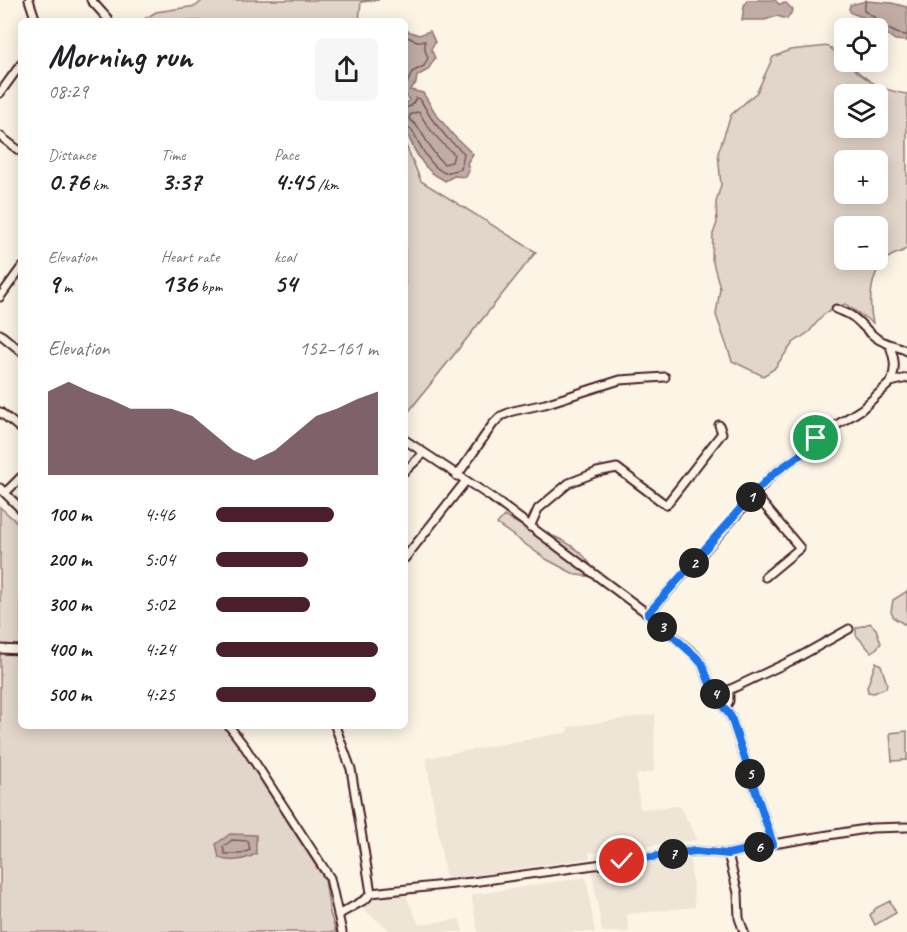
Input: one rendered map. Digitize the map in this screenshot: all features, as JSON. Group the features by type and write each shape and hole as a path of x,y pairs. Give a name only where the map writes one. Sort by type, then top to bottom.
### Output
{"street":[{"path":"29,0 35,18"},
{"path":"91,0 107,18"},
{"path":"0,93 18,68"},
{"path":"0,136 18,150"},
{"path":"0,297 18,272"},
{"path":"836,309 850,314 874,336 890,346 898,346 907,351"},
{"path":"0,334 18,349"},
{"path":"648,614 773,474 800,455 816,438 862,409 891,382 895,370 895,359 890,346"},
{"path":"457,476 501,416 620,380 665,377"},
{"path":"891,382 907,378"},
{"path":"0,412 18,427"},
{"path":"530,527 538,509 569,483 597,472 617,468 666,505 722,433 718,424"},
{"path":"408,442 491,497 648,614 695,656 702,664 714,694 725,708 737,734 773,844"},
{"path":"408,468 423,454"},
{"path":"18,479 3,491 18,506"},
{"path":"408,554 465,482"},
{"path":"754,493 800,548 765,577"},
{"path":"714,694 729,690 797,658 849,629"},
{"path":"0,649 18,650"},
{"path":"725,708 729,700 729,690"},
{"path":"231,729 330,878 342,932"},
{"path":"336,729 351,769 371,893"},
{"path":"338,915 371,893 472,882 696,851 728,854 773,844 872,828 907,827"},
{"path":"728,854 738,893 739,918 744,932"}],"shaded area":[{"path":"203,0 379,0 361,2 359,18 146,18 156,12 196,6"},
{"path":"828,46 834,51 834,72 858,72 876,84 834,84 834,138 888,138 888,89 907,94 907,247 888,258 888,216 834,216 834,270 878,270 871,296 873,323 845,304 824,314 809,332 793,343 774,369 763,376 732,361 716,315 720,288 712,259 713,234 717,223 716,202 721,185 718,153 731,115 757,92 773,57 790,50"},
{"path":"408,150 421,181 536,252 408,412"},
{"path":"0,507 18,523 18,729 228,729 325,880 330,913 336,932 0,932"},
{"path":"504,516 570,545 589,562 595,577 576,575 546,559 497,524"},
{"path":"907,591 907,622 904,624 894,618 891,612 893,600"},
{"path":"870,623 876,629 881,643 871,652 856,635 856,628"},
{"path":"876,662 881,665 887,684 886,688 874,693 868,692 867,687"},
{"path":"655,714 654,771 636,775 640,809 680,806 698,840 589,853 590,858 446,880 426,758 568,732 568,727"},
{"path":"907,731 907,760 892,761 890,733"},
{"path":"690,859 695,907 627,914 629,932 602,932 592,872"},
{"path":"586,877 595,932 478,932 471,895"},
{"path":"383,895 406,896 419,925 460,919 463,932 392,932 363,909 372,900"},
{"path":"890,901 896,913 875,925 870,915 876,908"}],"water":[{"path":"747,0 775,0 779,4 786,3 793,10 787,19 777,16 765,20 742,20"},
{"path":"866,1 907,7 907,41 895,40 888,35 888,18 865,18 851,13 850,5"},
{"path":"408,31 419,35 430,31 435,42 431,49 435,58 428,70 417,76 416,83 410,90 423,93 453,135 473,154 467,163 469,171 466,177 454,176 445,181 426,167 408,135"},
{"path":"230,834 256,835 256,854 238,860 219,858 216,844"}],"route":[{"path":"622,861 696,851 728,854 773,844 731,717 714,694 702,664 679,640 648,614 754,493 773,474 800,455 816,438"}]}
